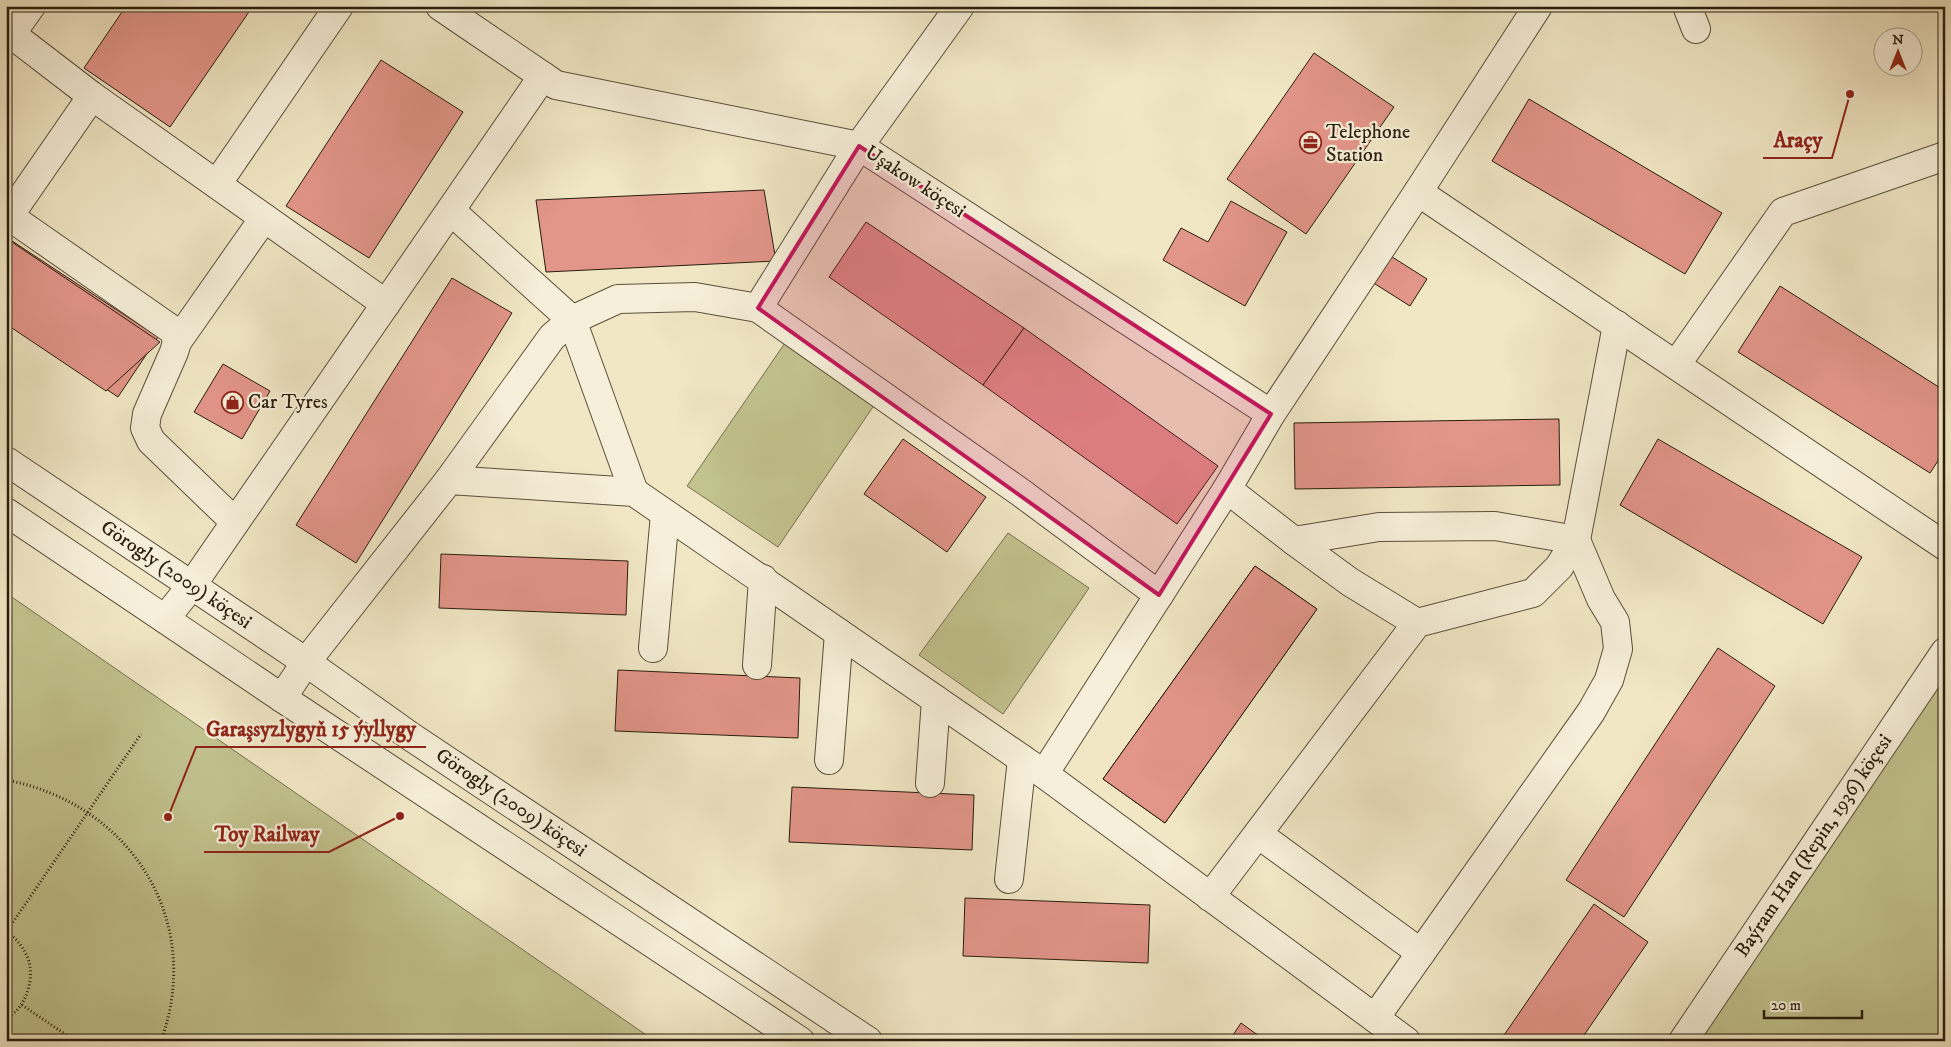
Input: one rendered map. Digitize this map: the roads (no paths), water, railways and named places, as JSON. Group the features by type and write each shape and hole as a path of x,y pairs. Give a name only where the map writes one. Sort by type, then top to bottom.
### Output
{"street":[{"path":"31,6 9,32 92,96 386,304"},
{"path":"217,184 340,6"},
{"name":"Uşakow köçesi","path":"440,6 556,85 859,146 1271,414"},
{"path":"758,308 859,146 960,6"},
{"path":"1009,879 1033,766 1159,595 1228,489 1271,414 1538,6"},
{"path":"165,619 192,585 543,76"},
{"path":"92,96 8,215 174,331 177,342"},
{"path":"1676,365 1783,212 1945,156"},
{"path":"1418,192 1945,546"},
{"path":"451,210 572,320 634,492"},
{"path":"235,522 151,441 145,428 147,414 177,342 264,218"},
{"path":"282,698 306,662 448,480 552,337 572,320 618,299 696,297 758,308 1020,492 1159,595"},
{"path":"1210,897 1417,623 1533,593 1559,567 1576,540 1617,325"},
{"name":"Görogly (2009) köçesi","path":"6,461 306,662 410,736 868,1041"},
{"path":"448,480 634,492 1033,766 1406,1041"},
{"path":"1228,489 1350,582 1417,623"},
{"name":"Görogly (2009) köçesi","path":"6,512 282,698 800,1041"},
{"path":"653,648 666,514"},
{"path":"1294,541 1379,527 1494,526 1576,540"},
{"path":"1375,1018 1591,712 1610,680 1618,650 1615,622 1601,599 1576,540"},
{"path":"757,665 763,579"},
{"path":"829,760 839,633"},
{"name":"Baýram Han (Repin, 1936) köçesi","path":"1683,1041 1945,652"},
{"path":"930,783 936,700"},
{"path":"1258,834 1421,953"}],"place":[{"name":"Araçy","path":"1850,94"},
{"name":"Telephone Station","path":"1310,143"},
{"name":"Car Tyres","path":"232,402"},
{"name":"Toy Railway","path":"400,816"},
{"name":"Garaşsyzlygyň 15 ýyllygy","path":"168,817"}]}
